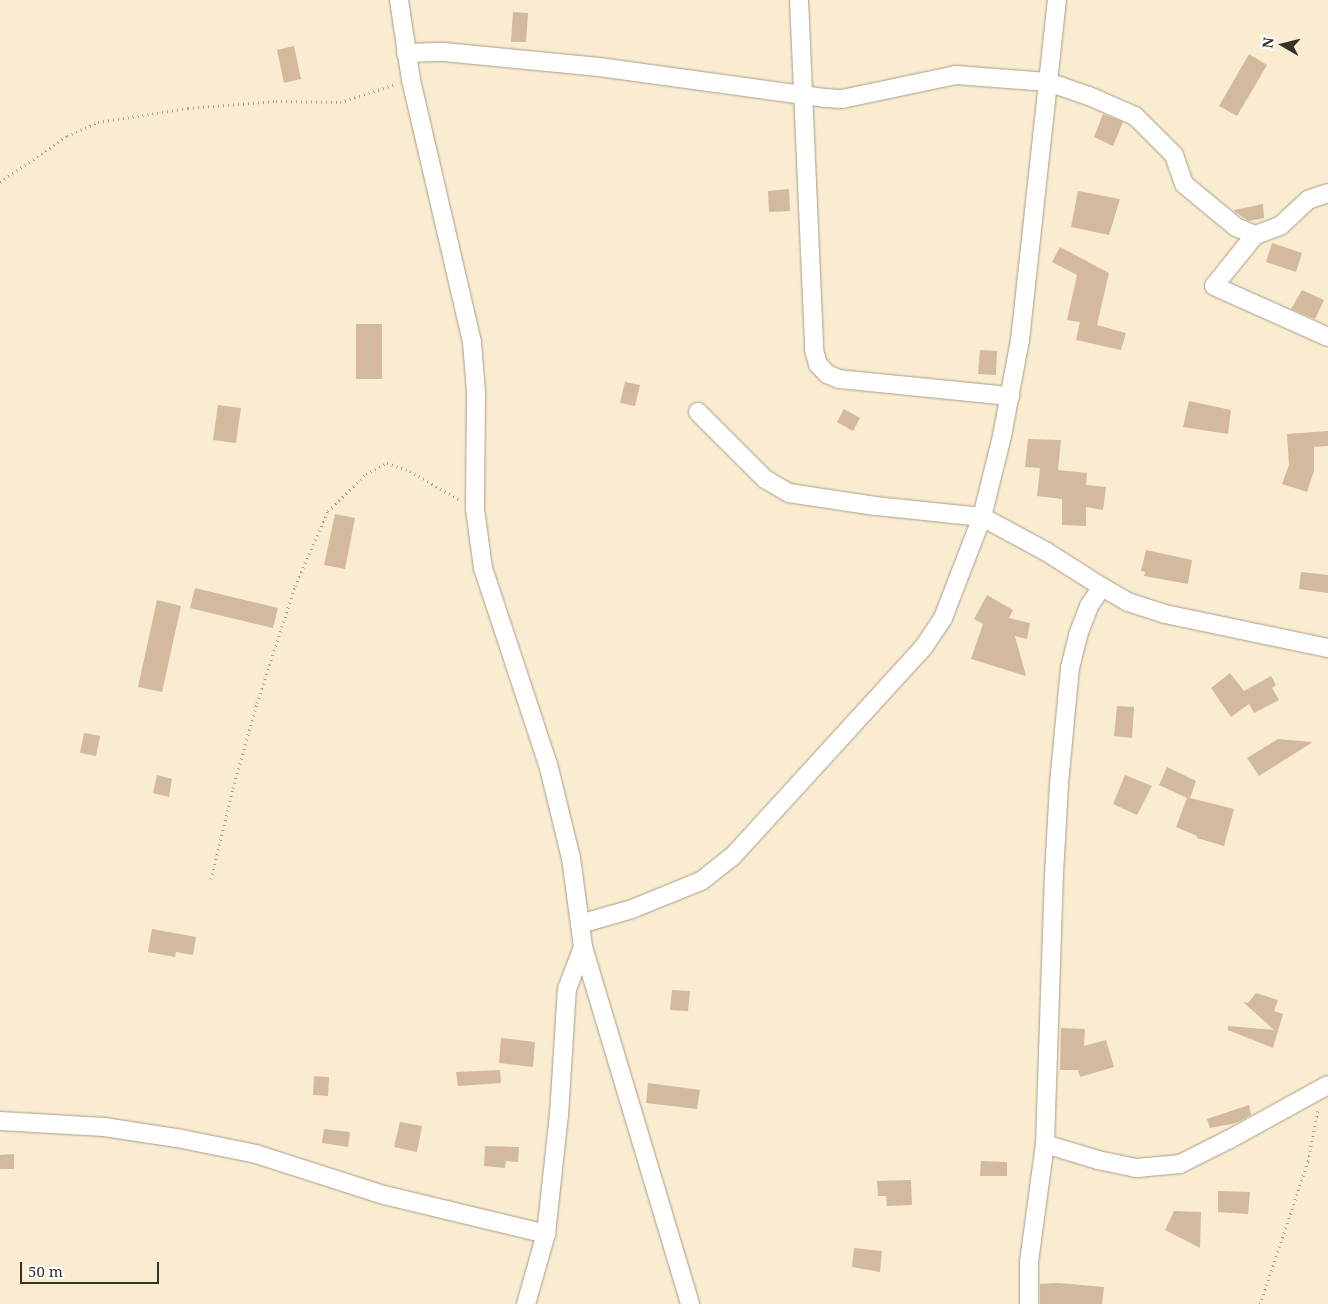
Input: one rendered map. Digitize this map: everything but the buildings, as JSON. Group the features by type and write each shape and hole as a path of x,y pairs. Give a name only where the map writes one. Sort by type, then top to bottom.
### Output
{"street":[{"path":"399,0 411,80 472,342 476,393 475,509 482,568 548,764 571,858 584,947 690,1304"},
{"path":"799,0 814,350 818,364 827,374 839,379 1010,396"},
{"path":"580,924 632,909 701,881 732,857 923,648 943,618 982,517 1010,396 1020,340 1057,0"},
{"path":"406,53 444,52 599,67 842,98 956,75 1048,82 1135,116 1174,155 1184,184 1236,227 1255,236"},
{"path":"1328,193 1308,200 1280,226 1255,236 1214,286 1328,337"},
{"path":"698,412 765,479 789,493 846,502 982,517 1128,602 1164,614 1328,648"},
{"path":"1029,1304 1030,1262 1045,1144 1054,874 1059,784 1069,678 1078,635 1089,606 1102,587"},
{"path":"526,1304 546,1234 559,1115 567,988 584,947"},
{"path":"1045,1144 1098,1160 1137,1168 1180,1164 1325,1088"},
{"path":"0,1120 104,1127 177,1138 256,1154 384,1196 546,1234"}],"path":[{"path":"0,182 67,136 98,122 137,114 198,107 276,101 340,102 411,80"},
{"path":"211,879 257,702 295,586 328,511 366,474 387,463 410,471 475,509"},
{"path":"1260,1304 1308,1161 1325,1088"}]}
